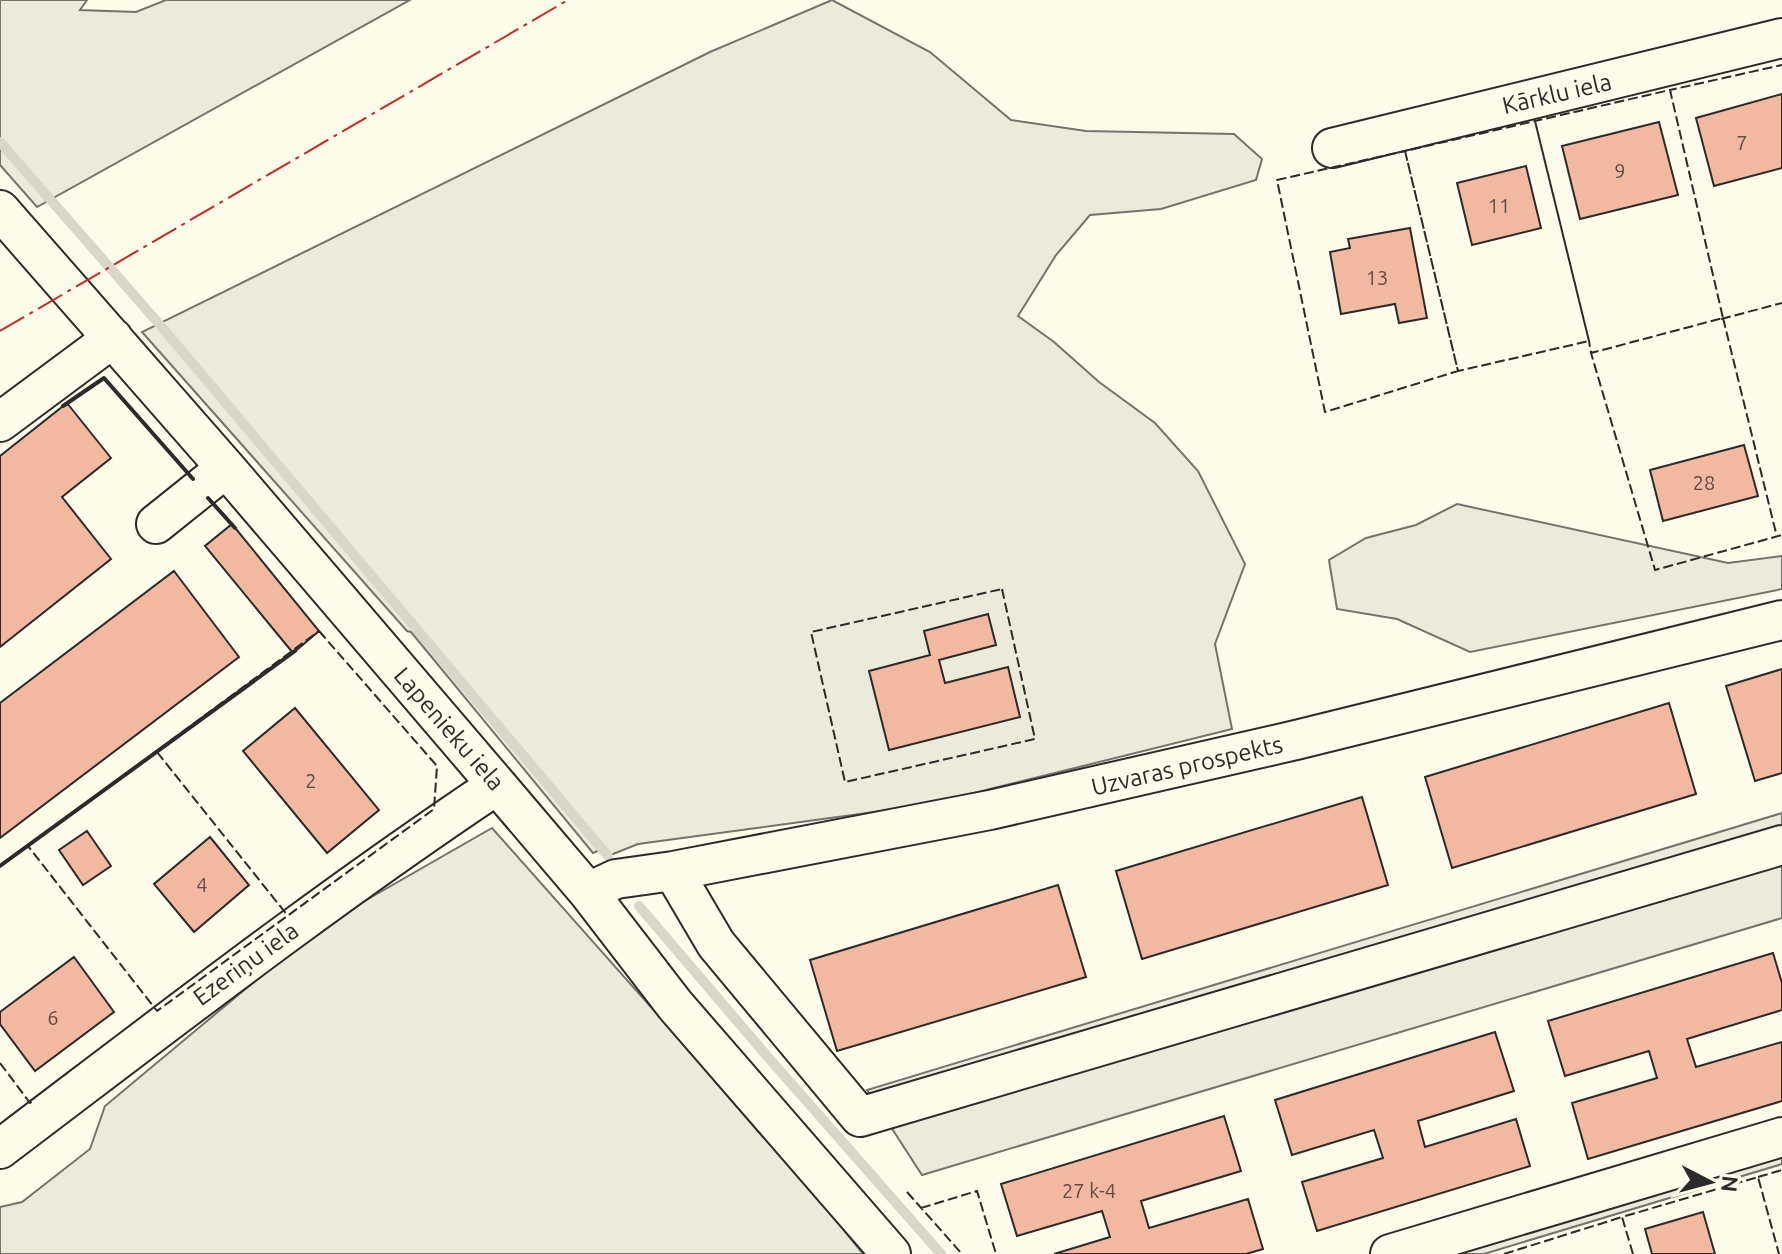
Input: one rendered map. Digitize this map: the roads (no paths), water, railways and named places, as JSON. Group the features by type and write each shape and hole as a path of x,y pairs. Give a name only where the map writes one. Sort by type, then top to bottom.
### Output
{"street":[{"name":"Kārklu iela","path":"1332,148 1782,38"},
{"name":"Lapenieku iela","path":"0,210 497,785 588,892 675,1005 891,1254"},
{"path":"0,422 113,338"},
{"path":"156,524 226,468"},
{"name":"Uzvaras prospekts","path":"588,892 616,879 673,871 1021,803 1326,733 1782,620"},
{"name":"Ezeriņu iela","path":"0,1149 246,963 497,785"},
{"path":"673,871 716,944 860,1117 1782,845"},
{"path":"1390,1254 1782,1137"}],"waterway":[{"path":"0,142 160,325 608,856"},
{"path":"639,906 941,1254"}]}
